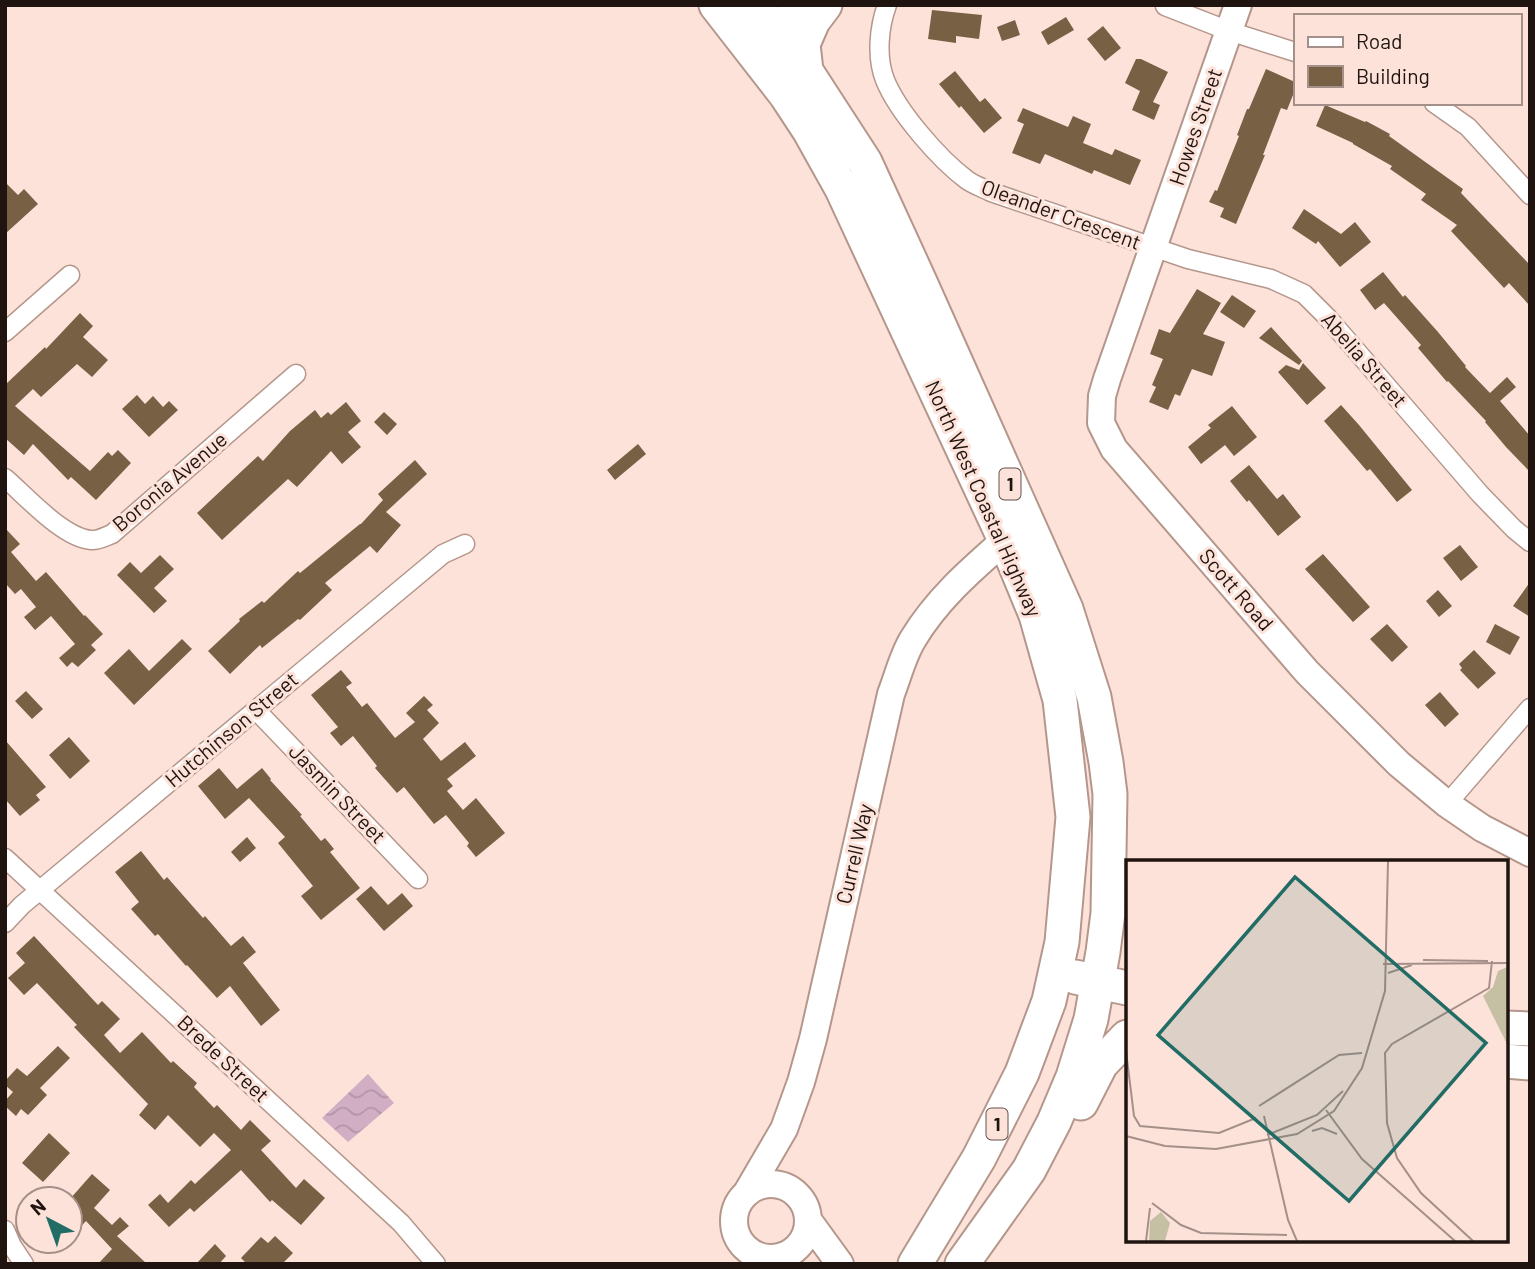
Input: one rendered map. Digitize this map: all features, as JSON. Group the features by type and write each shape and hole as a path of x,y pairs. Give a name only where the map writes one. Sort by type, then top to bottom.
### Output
{"highway":[{"path":"806,71 803,44 813,21 825,5"},
{"name":"North West Coastal Highway","path":"746,19 806,71 865,162 1066,609 1094,697 1106,762 1110,794 1108,913 1114,970 1091,1018 1073,1077 1054,1122 1029,1170 962,1264"},
{"name":"North West Coastal Highway","path":"746,19 786,95 842,189 1005,540 1036,615 1060,700 1073,817 1059,958 1049,1001 1022,1073 979,1158 915,1264"},
{"path":"1110,794 1123,816 1130,860"},
{"path":"1059,958 1114,970"},
{"path":"1507,1028 1530,1029"},
{"path":"1029,1170 1068,1128 1101,1064 1126,1038"},
{"path":"1507,1061 1530,1063"}],"street":[{"path":"746,19 801,5"},
{"name":"Oleander Crescent","path":"887,5 882,19 880,50 884,78 898,106 946,164 969,182 991,192 1153,248"},
{"name":"Howes Street","path":"1153,248 1238,5"},
{"path":"1165,6 1229,31 1294,52"},
{"path":"1437,105 1468,127 1530,195"},
{"name":"Abelia Street","path":"1153,248 1271,279 1304,295 1328,317 1480,494 1514,530 1530,542"},
{"name":"Scott Road","path":"1153,248 1102,396 1101,423 1114,449 1307,672 1399,764 1447,804 1482,828 1530,853"},
{"path":"5,332 71,275"},
{"name":"Boronia Avenue","path":"5,478 56,524 73,536 93,541 112,534 296,374"},
{"name":"Currell Way","path":"746,1194 784,1129 801,1082 891,694 911,641 935,607 1005,540"},
{"name":"Hutchinson Street","path":"5,923 22,905 443,554 465,544"},
{"path":"1447,804 1530,708"},
{"name":"Jasmin Street","path":"256,710 418,879"},
{"name":"Brede Street","path":"5,858 401,1223 436,1264"},
{"path":"741,1264 735,1232 735,1211 746,1194 765,1185 775,1184 794,1192 806,1209 806,1230 802,1240 794,1250 781,1258"},
{"path":"807,1220 839,1264"},
{"path":"5,1230 24,1264"},
{"path":"735,1232 740,1241 755,1255 839,1264"}],"water":[{"path":"368,1074 394,1103 348,1142 322,1118"}],"building":[{"path":"932,10 982,15 979,39 956,36 956,43 928,39"},
{"path":"1066,17 1074,30 1048,45 1041,32"},
{"path":"1015,20 1020,35 1002,41 997,27"},
{"path":"1103,26 1121,48 1105,61 1087,39"},
{"path":"1136,59 1168,72 1153,102 1160,105 1154,120 1132,110 1140,91 1125,83"},
{"path":"1266,69 1294,82 1294,92 1287,110 1281,108 1236,224 1220,217 1224,208 1209,202 1215,190 1217,191"},
{"path":"955,71 980,102 985,98 1002,118 984,133 939,84"},
{"path":"1325,105 1390,134 1389,136 1463,189 1461,193 1530,265 1530,306 1509,283 1504,288 1451,231 1457,225 1421,200 1426,194 1390,169 1392,166 1353,143 1316,126"},
{"path":"1023,108 1068,127 1073,116 1091,124 1083,143 1112,155 1115,149 1141,160 1130,185 1094,170 1092,174 1045,154 1040,164 1012,153 1024,124 1017,121"},
{"path":"5,182 18,195 24,189 38,204 5,234"},
{"path":"1304,209 1341,234 1355,222 1371,242 1340,267 1318,241 1316,244 1292,228"},
{"path":"1383,272 1490,393 1507,377 1516,387 1500,401 1530,436 1530,472 1486,421 1447,382 1418,348 1421,345 1384,303 1375,310 1360,290"},
{"path":"1197,289 1221,303 1203,334 1225,342 1212,376 1192,369 1180,396 1175,394 1168,410 1149,402 1156,387 1152,385 1163,359 1150,354 1159,329 1170,333"},
{"path":"1232,295 1256,311 1244,328 1220,312"},
{"path":"80,313 93,326 83,337 108,360 92,377 77,364 41,397 33,389 15,406 90,471 108,452 112,456 118,450 131,463 96,500 71,477 68,480 33,444 24,455 5,438 5,385 45,347 46,349"},
{"path":"1271,327 1302,361 1299,365 1259,338"},
{"path":"1303,363 1326,388 1307,405 1278,372 1286,365 1299,370"},
{"path":"137,395 145,404 153,396 163,407 169,401 178,410 149,437 122,409"},
{"path":"346,402 361,421 348,432 361,447 342,464 331,451 297,487 288,479 222,540 197,513 258,456 263,461 290,431 315,410 321,418 328,412 331,415"},
{"path":"1341,405 1412,490 1397,502 1324,421"},
{"path":"1232,406 1257,437 1234,456 1225,445 1201,464 1188,447 1211,428 1208,425"},
{"path":"384,412 397,424 387,435 374,422"},
{"path":"638,444 646,454 615,480 607,470"},
{"path":"415,460 427,474 386,512 401,525 377,553 370,546 325,583 332,590 300,620 262,648 260,645 230,674 208,651 240,621 239,619 262,601 264,603 298,571 300,573 361,524 383,500 378,494"},
{"path":"1249,465 1277,499 1283,494 1301,517 1278,536 1230,481"},
{"path":"5,528 20,544 11,552 36,581 46,572 103,634 91,645 96,650 78,667 72,662 67,667 59,658 75,644 51,616 35,630 24,617 36,607 21,589 15,594 5,583"},
{"path":"1460,545 1478,567 1461,581 1443,558"},
{"path":"1323,554 1370,607 1353,622 1305,569"},
{"path":"160,555 174,569 154,588 167,601 154,613 117,575 130,562 141,573"},
{"path":"1530,582 1530,617 1513,606"},
{"path":"1438,590 1452,606 1439,617 1426,601"},
{"path":"1387,624 1408,647 1392,662 1370,639"},
{"path":"1495,624 1520,637 1510,655 1486,642"},
{"path":"182,639 192,649 134,705 104,673 129,649 149,671"},
{"path":"1474,650 1496,673 1478,689 1460,670 1462,668 1459,664"},
{"path":"341,670 352,683 346,687 362,707 367,703 395,738 415,722 406,713 424,696 433,705 427,710 439,723 423,739 441,761 465,742 476,756 447,779 453,786 447,791 463,810 476,798 505,833 476,857 467,846 469,843 446,815 434,824 404,787 397,793 375,768 377,766 353,736 341,746 330,733 338,727 311,695"},
{"path":"26,691 43,709 32,719 15,701"},
{"path":"1440,692 1459,714 1445,727 1425,705"},
{"path":"69,737 90,761 70,779 49,755"},
{"path":"5,740 46,787 36,795 40,800 20,816 5,799"},
{"path":"219,768 237,789 262,768 321,841 325,838 334,849 330,852 360,888 321,920 301,896 313,886 278,843 285,837 249,798 225,819 198,786"},
{"path":"247,837 256,848 240,862 231,852"},
{"path":"141,851 164,880 167,877 231,946 243,936 256,952 243,963 280,1010 261,1026 230,986 217,998 131,909 139,902 115,872"},
{"path":"371,886 388,905 402,893 413,906 384,931 356,899"},
{"path":"34,936 98,1005 102,1001 120,1019 104,1035 120,1053 142,1032 171,1063 173,1061 197,1083 194,1087 214,1108 217,1105 241,1130 250,1120 271,1141 261,1150 296,1188 304,1179 325,1198 301,1225 272,1200 270,1202 241,1170 194,1212 190,1208 169,1227 148,1205 160,1194 168,1203 191,1180 195,1184 231,1150 214,1133 200,1147 168,1115 155,1130 139,1115 148,1104 74,1027 77,1025 37,983 24,995 8,978 25,963 16,953"},
{"path":"58,1046 70,1058 40,1088 47,1095 28,1115 21,1109 16,1116 5,1106 5,1101 13,1092 5,1085 5,1081 17,1068 27,1076"},
{"path":"49,1133 70,1153 43,1182 22,1163"},
{"path":"92,1174 110,1190 94,1208 112,1225 120,1217 129,1226 117,1236 147,1264 98,1264 112,1249 86,1221 84,1223 82,1185"},
{"path":"275,1236 293,1253 282,1264 247,1264 241,1258 261,1237 268,1243"},
{"path":"215,1244 226,1256 219,1264 196,1264"}]}
